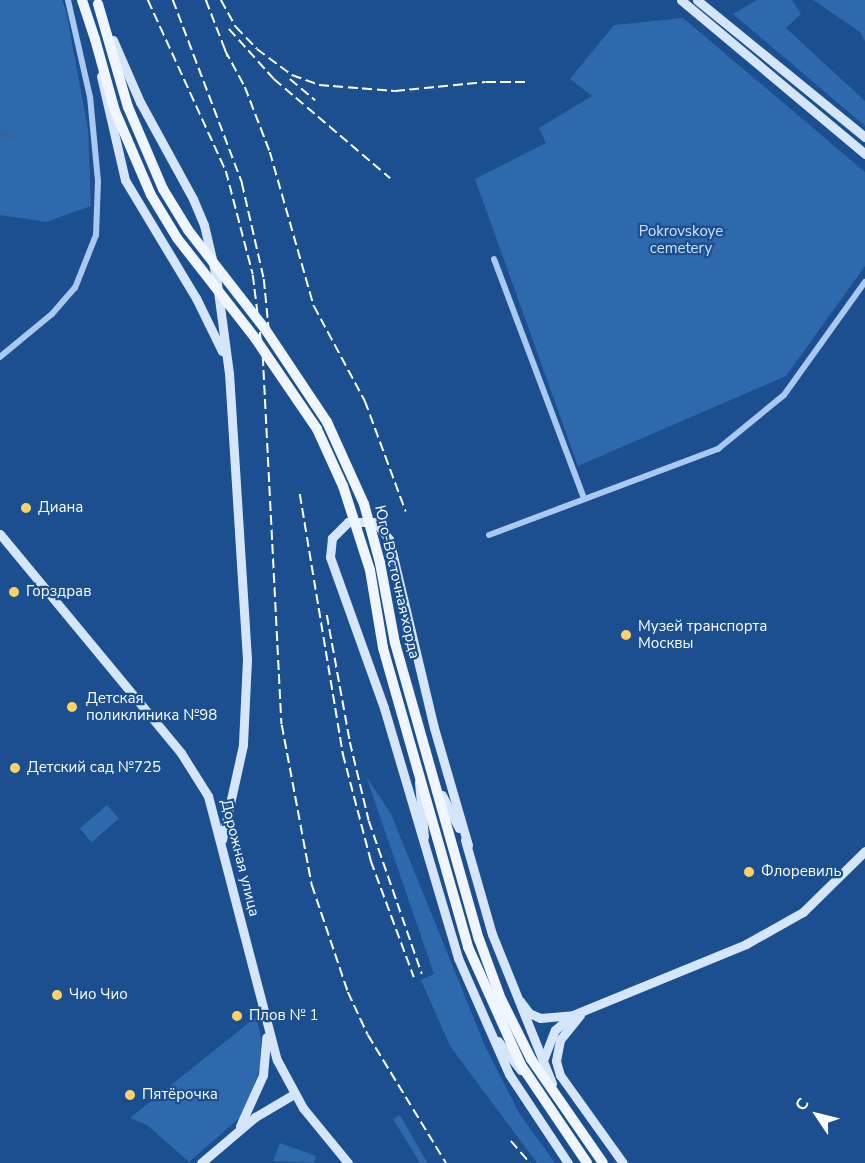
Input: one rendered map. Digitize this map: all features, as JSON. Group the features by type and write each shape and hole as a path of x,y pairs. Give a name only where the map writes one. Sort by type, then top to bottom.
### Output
{"main road":[{"name":"Юго-Восточная хорда","path":"82,0 115,111 151,195 177,237 255,338 317,429 343,486 370,570 383,648 468,947 490,1004 533,1085 586,1163"},
{"name":"Юго-Восточная хорда","path":"98,2 128,107 163,189 188,230 265,329 327,422 364,504 380,563 395,643 479,939 501,999 531,1059 599,1159"}],"street":[{"path":"0,357 52,314 75,288 87,265 96,235 98,181 90,97 68,0"},
{"path":"681,0 865,154"},
{"path":"697,0 865,137"},
{"path":"98,2 140,102 193,199 204,225 216,276 229,373 247,659 243,745 222,840"},
{"path":"95,39 107,110 125,180 208,320 229,373"},
{"path":"494,259 584,499"},
{"path":"489,535 718,449 784,395 865,282"},
{"path":"568,1163 536,1118 484,1023 425,854 384,708 330,557 332,538 348,522 375,522 389,539 434,729 512,986 555,1089 599,1159"},
{"name":"Дорожная улица","path":"0,534 181,753 212,804 266,1026 294,1094 348,1163"},
{"path":"433,772 468,845"},
{"path":"419,777 425,854"},
{"path":"212,804 218,807 229,801"},
{"path":"217,818 229,801"},
{"path":"512,986 522,1005 534,1016 552,1020 573,1015 785,925 825,894 865,851"},
{"path":"595,1006 564,1031 556,1061 569,1092 623,1163"},
{"path":"544,1062 555,1030 573,1015"},
{"path":"484,1023 533,1085"},
{"path":"235,1132 254,1103 263,1076 266,1026"},
{"path":"201,1163 235,1132 294,1094"}],"green space":[{"path":"0,0 62,0 66,11 88,129 91,206 46,222 0,215"},
{"path":"757,0 792,0 801,14 786,28 865,101 865,126 733,14"},
{"path":"813,0 865,0 865,41 860,32"},
{"name":"Pokrovskoye cemetery","path":"683,18 865,172 865,266 786,376 578,466 475,179 546,143 539,128 592,96 570,79 614,25"},
{"path":"366,776 391,814 485,1046 519,1113 555,1163 537,1163 450,1046 421,980 434,974"},
{"path":"107,805 119,819 92,842 80,829"},
{"path":"256,1017 261,1038 260,1068 244,1114 189,1162 147,1125 130,1118"},
{"path":"400,1115 428,1163 420,1163 393,1119"},
{"path":"280,1143 316,1156 314,1163 273,1161"}],"waterway":[{"path":"0,133 15,137"}],"railway":[{"path":"148,0 226,171 253,275 263,356 282,725 312,885 348,992 368,1035 446,1163"},
{"path":"173,0 242,183 264,279 269,330"},
{"path":"206,0 228,57"},
{"path":"221,0 236,27 257,49 292,75 319,85 395,91 486,82 530,82"},
{"path":"229,29 274,79 390,178"},
{"path":"225,50 245,87 270,152 314,306 365,401 406,512"},
{"path":"290,79 315,100"},
{"path":"300,494 343,754 371,861 414,977"},
{"path":"327,615 350,742 369,821 422,974"},
{"path":"511,1141 530,1163"}],"place":[{"name":"Диана","path":"26,508"},
{"name":"Горздрав","path":"14,592"},
{"name":"Музей транспорта Москвы","path":"626,635"},
{"name":"Детская поликлиника №98","path":"72,707"},
{"name":"Детский сад №725","path":"15,768"},
{"name":"Флоревиль","path":"749,872"},
{"name":"Чио Чио","path":"57,995"},
{"name":"Плов № 1","path":"237,1016"},
{"name":"Пятёрочка","path":"130,1095"}]}
